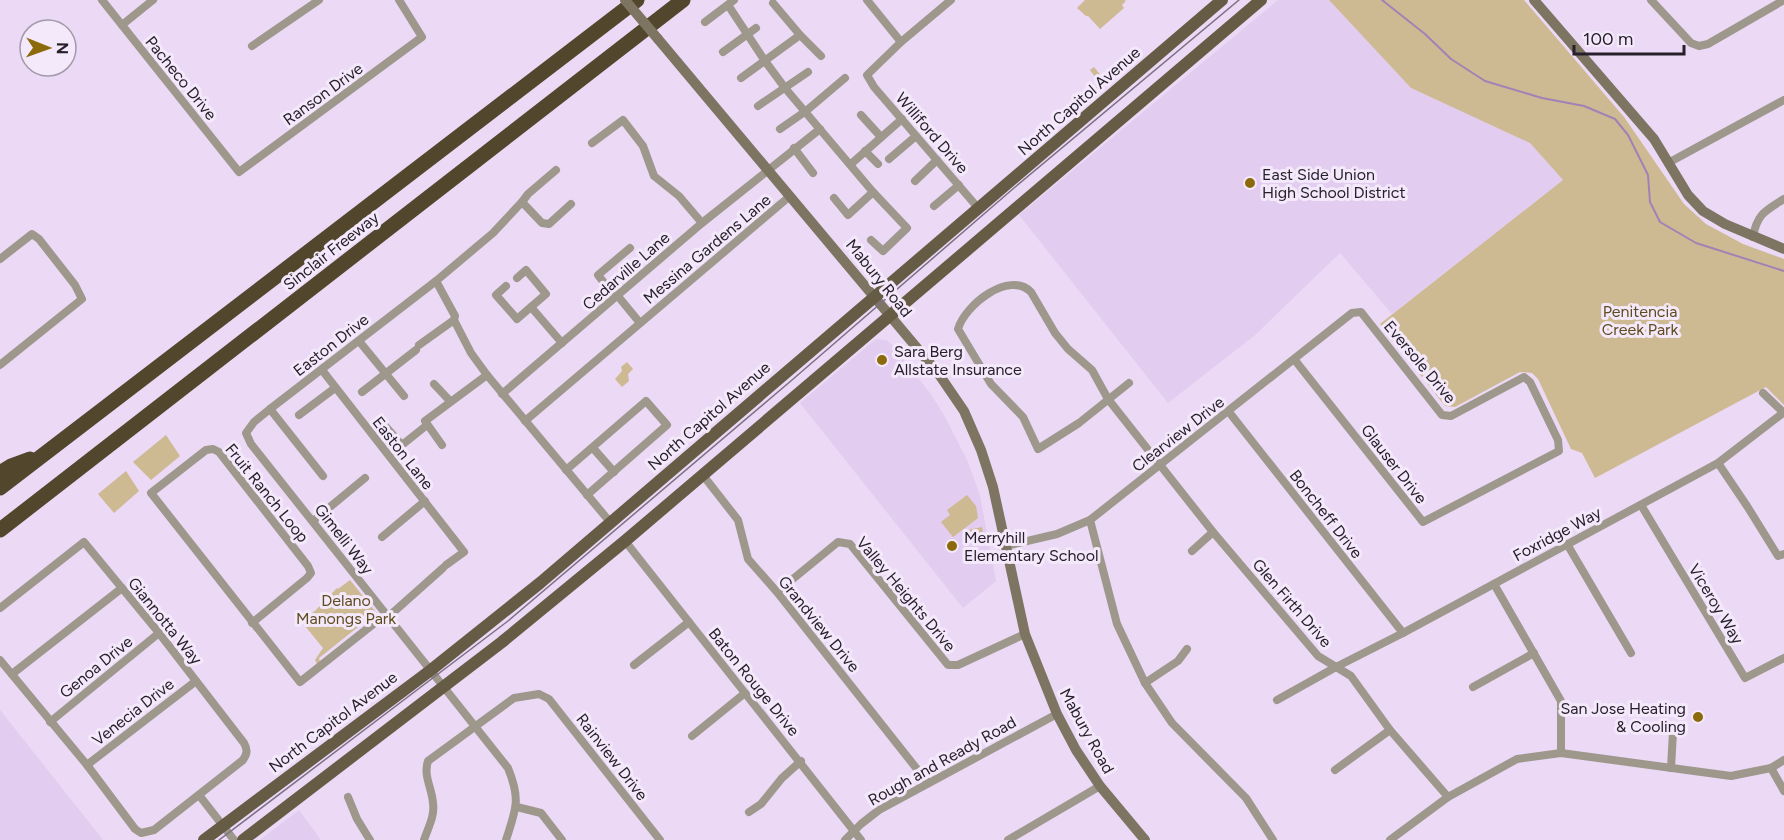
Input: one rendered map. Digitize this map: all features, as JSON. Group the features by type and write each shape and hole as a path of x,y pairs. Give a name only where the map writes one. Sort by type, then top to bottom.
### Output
{"highway":[{"name":"Sinclair Freeway","path":"0,488 637,0"},
{"name":"Sinclair Freeway","path":"0,530 683,0"},
{"path":"0,473 11,466 41,455"},
{"path":"0,534 70,475"}],"main road":[{"name":"Mabury Road","path":"625,0 938,373 964,411 981,450 993,487 1025,634 1057,714 1076,750 1100,786 1144,840"},
{"name":"North Capitol Avenue","path":"204,840 431,670 540,582 1222,0"},
{"path":"1534,0 1654,139 1688,195 1703,211 1725,224 1784,249"},
{"path":"243,840 445,687 625,541 1258,1"}],"street":[{"name":"Pacheco Drive","path":"102,0 239,172"},
{"path":"122,25 153,0"},
{"path":"252,46 319,0"},
{"name":"Ranson Drive","path":"239,172 422,37 399,0"},
{"path":"867,0 901,42 951,0"},
{"path":"1651,0 1691,43 1699,45 1708,44 1784,0"},
{"path":"705,22 731,2 747,34 785,88 873,192 907,228 883,251 871,240"},
{"path":"773,3 821,56"},
{"path":"723,52 756,28"},
{"path":"741,78 800,35"},
{"name":"Williford Drive","path":"901,42 867,75 874,87 979,209"},
{"path":"758,106 808,72"},
{"path":"780,129 806,111 845,78"},
{"path":"1668,163 1784,100"},
{"path":"861,115 881,137"},
{"path":"851,164 902,119"},
{"path":"592,143 623,120 643,146 654,176 679,196 702,223"},
{"name":"Cedarville Lane","path":"502,394 702,223 820,129"},
{"path":"889,159 916,136"},
{"path":"794,148 813,173"},
{"path":"865,151 878,164"},
{"path":"915,181 937,160"},
{"name":"Easton Drive","path":"246,434 254,422 436,281 493,233 528,194 556,170"},
{"path":"934,206 959,185"},
{"path":"834,198 848,215 873,192"},
{"name":"Messina Gardens Lane","path":"525,421 790,196"},
{"path":"1753,237 1756,222 1763,212 1784,199"},
{"path":"522,202 542,223 549,224 572,204"},
{"path":"0,259 32,234 39,238 75,285 82,299 0,365"},
{"name":"Messina Gardens Lane","path":"630,248 598,275 640,323"},
{"path":"506,286 496,295 517,319 546,294 526,270 517,278"},
{"path":"436,281 471,353 502,394 610,522"},
{"name":"Glen Firth Drive","path":"1108,399 1079,423 1038,449 1023,417 995,389 983,372 958,329 960,323 977,303 994,291 1011,284 1026,287 1041,306 1054,333 1092,370 1108,399 1213,532 1318,656 1351,676 1390,730 1448,797"},
{"path":"531,307 562,343"},
{"name":"Eversole Drive","path":"1352,313 1361,312 1442,415 1451,416 1524,377 1530,382 1558,440 1558,451"},
{"name":"Clearview Drive","path":"1006,546 1057,534 1090,520 1352,313"},
{"path":"362,392 454,320"},
{"path":"359,341 404,396"},
{"name":"Glauser Drive","path":"1294,359 1423,522 1558,451"},
{"name":"Easton Lane","path":"322,370 464,552 387,615"},
{"path":"442,445 425,421 487,375"},
{"path":"1108,399 1129,383"},
{"path":"434,384 450,401"},
{"path":"299,415 335,387"},
{"path":"1763,393 1784,413"},
{"path":"566,470 646,401 667,425 587,495"},
{"path":"270,409 323,476"},
{"name":"Boncheff Drive","path":"1228,412 1403,633"},
{"name":"Foxridge Way","path":"1277,700 1718,463 1784,413"},
{"path":"385,426 402,445 427,425"},
{"name":"Gimelli Way","path":"246,434 251,444 508,768 516,786 517,807"},
{"path":"593,448 614,472"},
{"name":"Fruit Ranch Loop","path":"213,449 219,452 308,566 310,573 307,578 252,623 151,493 206,450 213,449"},
{"path":"1718,463 1778,556 1784,554"},
{"name":"Grandview Drive","path":"702,474 738,520 748,559 777,591 928,783"},
{"path":"313,521 364,478"},
{"path":"381,537 424,501"},
{"name":"Viceroy Way","path":"1641,505 1745,678 1784,658"},
{"path":"1090,520 1117,624 1145,683 1172,723 1246,798 1273,840"},
{"path":"1192,551 1213,532"},
{"name":"Baton Rouge Drive","path":"625,541 801,761 861,840"},
{"name":"Giannotta Way","path":"0,608 84,542 159,633 247,749 243,760 154,830 141,833 135,830 87,765 0,660"},
{"name":"Valley Heights Drive","path":"777,591 838,542 845,542 850,544 948,665 958,665 1025,634"},
{"path":"1566,544 1631,653"},
{"path":"1494,584 1561,701 1561,753"},
{"path":"12,674 122,588"},
{"path":"252,623 300,682 387,615"},
{"path":"634,665 689,622"},
{"name":"Genoa Drive","path":"50,722 159,633"},
{"path":"1145,683 1178,661 1187,649"},
{"path":"1473,687 1534,653"},
{"name":"Venecia Drive","path":"87,765 196,681"},
{"path":"692,736 745,693"},
{"name":"Rainview Drive","path":"474,726 514,698 539,694 549,699 660,840"},
{"name":"Rough and Ready Road","path":"845,840 879,810 1057,714"},
{"path":"424,840 432,818 434,804 425,770 428,761 474,726"},
{"path":"1335,770 1390,730"},
{"path":"1671,768 1673,732"},
{"path":"1393,839 1448,797 1516,759 1561,753 1731,776 1770,768 1784,760"},
{"path":"749,812 761,804 782,778 801,761"},
{"path":"1770,768 1784,791"},
{"path":"1008,840 1100,786"},
{"path":"199,795 234,840"},
{"path":"348,797 357,819 370,840"},
{"path":"506,840 517,807 541,813 562,840"}],"shaded area":[{"path":"1278,0 1329,0 1411,88 1530,143 1563,180 1392,314 1340,253 1254,336 1168,403 1019,215"},
{"path":"876,339 886,340 891,344 930,393 968,462 980,496 996,581 963,608 800,403"},
{"path":"0,710 103,840 0,840"},
{"path":"299,810 321,840 260,840"}],"green space":[{"path":"1085,0 1126,1 1122,5 1124,8 1100,29 1077,8"},
{"name":"Penitencia Creek Park","path":"1329,0 1524,0 1624,117 1684,204 1706,224 1743,244 1784,259 1784,405 1766,387 1595,478 1582,453 1571,449 1538,379 1532,373 1520,372 1455,407 1445,406 1380,324 1563,180 1530,143 1411,88"},
{"path":"1094,67 1107,83 1098,91 1095,88 1100,84 1090,70"},
{"path":"627,362 633,369 628,374 629,381 622,387 615,379 622,371 621,367"},
{"path":"166,435 180,456 151,480 133,462"},
{"path":"126,471 139,491 114,513 98,494"},
{"path":"967,495 976,506 978,518 953,537 941,522 950,515 947,510"},
{"path":"982,527 984,537 970,540 968,530"},
{"name":"Delano Manongs Park","path":"350,580 379,616 374,620 368,619 319,658 320,662 317,664 315,660 323,648 301,621 316,610 337,588"}],"waterway":[{"path":"1382,0 1425,34 1451,59 1485,81 1542,98 1584,106 1615,119 1628,135 1648,175 1650,202 1660,222 1696,243 1784,271"}],"tram line":[{"path":"219,840 508,621 1014,188 1239,0"}],"place":[{"name":"East Side Union High School District","path":"1250,183"},
{"name":"Sara Berg Allstate Insurance","path":"882,360"},
{"name":"Merryhill Elementary School","path":"952,546"},
{"name":"San Jose Heating & Cooling","path":"1698,717"}]}
